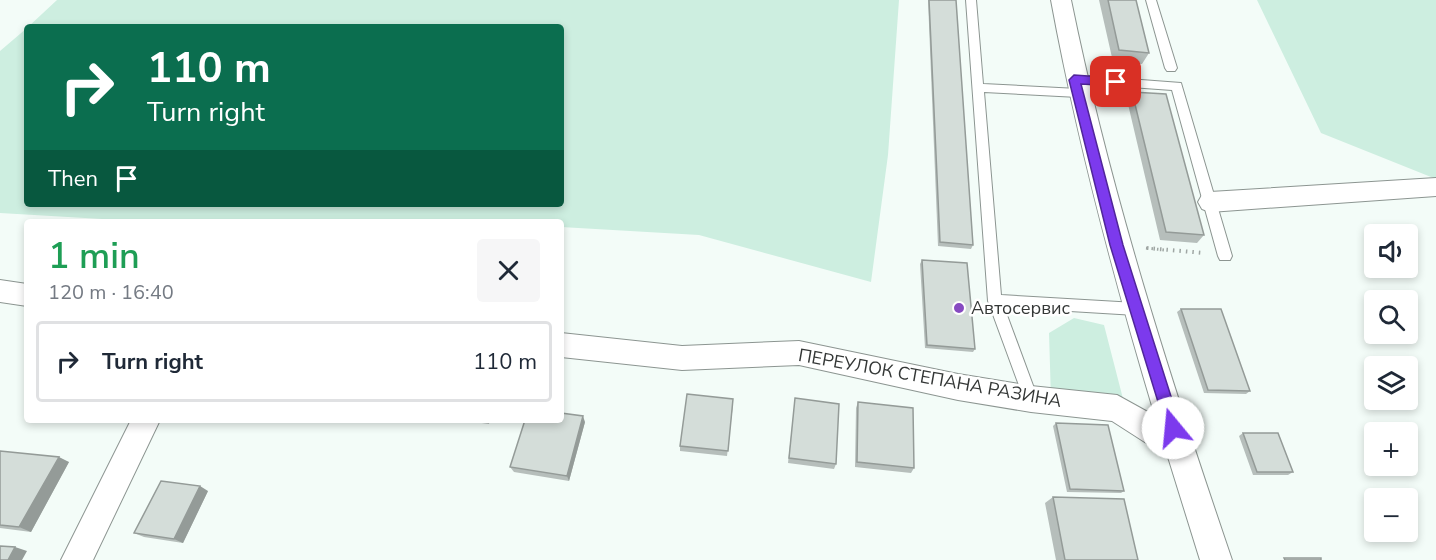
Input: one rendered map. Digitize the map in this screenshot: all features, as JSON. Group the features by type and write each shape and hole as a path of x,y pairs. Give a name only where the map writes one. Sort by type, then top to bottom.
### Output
{"street":[{"path":"1061,0 1076,86 1117,245 1216,560"},
{"path":"1210,202 1436,188"},
{"path":"0,291 24,295"},
{"name":"ПЕРЕУЛОК СТЕПАНА РАЗИНА","path":"564,345 682,358 799,353 958,387 1030,399 1117,408 1180,448"},
{"path":"77,560 145,423"}],"lane":[{"path":"971,0 994,301 1030,399"},
{"path":"1151,0 1171,68"},
{"path":"979,88 1177,86 1225,256"},
{"path":"994,301 1136,309"}],"path":[{"path":"1136,247 1225,256"}],"green space":[{"path":"57,0 899,0 888,155 871,282 699,235 564,227 564,219 102,219 0,213 0,51 24,31 24,207 564,207 564,24 31,24"},
{"path":"1257,0 1436,0 1436,179 1321,133"},
{"path":"1074,318 1104,325 1129,422 1051,399 1049,333"}],"building":[{"path":"929,0 956,0 973,245 940,242"},
{"path":"1108,0 1136,0 1149,53 1119,50"},
{"path":"1132,92 1166,94 1204,235 1166,232"},
{"path":"922,260 967,263 975,349 927,345"},
{"path":"1181,309 1221,309 1250,391 1208,390"},
{"path":"687,394 733,399 728,451 680,446"},
{"path":"795,398 839,404 836,464 789,458"},
{"path":"858,402 913,408 914,468 857,462"},
{"path":"564,413 583,416 567,476 510,467 524,423 564,423"},
{"path":"1056,423 1108,425 1124,491 1070,489"},
{"path":"1243,433 1278,433 1293,472 1257,472"},
{"path":"0,451 59,457 19,527 0,525"},
{"path":"161,481 200,486 174,539 134,533"},
{"path":"1053,497 1124,499 1138,560 1065,560"},
{"path":"0,546 15,547 8,560 0,560"},
{"path":"1284,558 1321,558 1321,560 1285,560"}],"place":[{"name":"Автосервис","path":"959,308"}],"route":[{"path":"1116,82 1074,80 1117,245 1173,428"}]}
